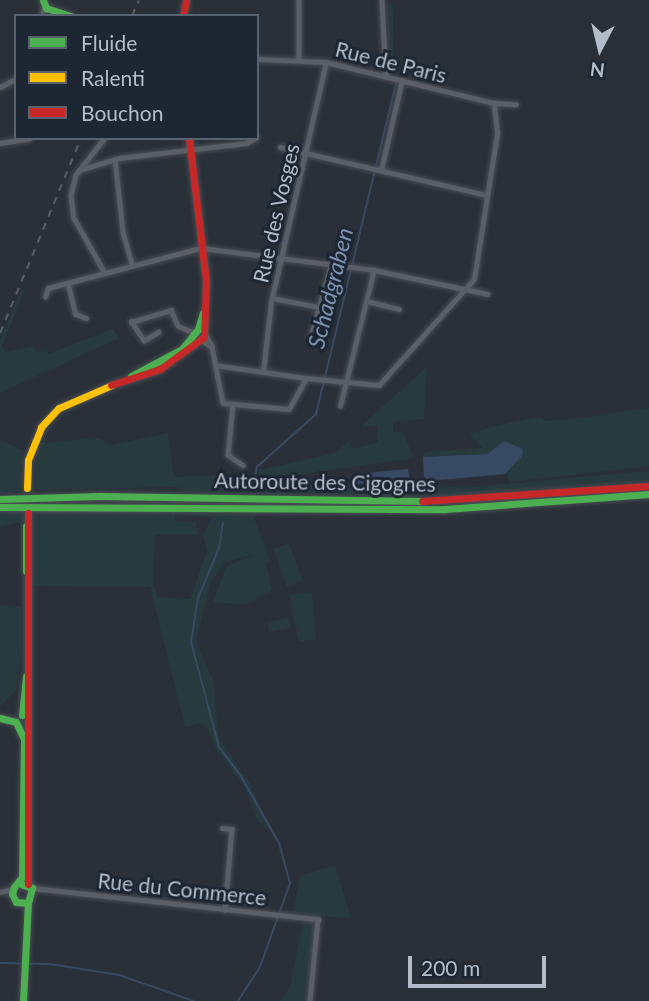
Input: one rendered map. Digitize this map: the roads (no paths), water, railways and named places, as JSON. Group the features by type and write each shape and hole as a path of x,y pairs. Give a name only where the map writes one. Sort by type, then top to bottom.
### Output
{"main road":[{"path":"47,6 66,14"},
{"path":"47,6 71,14"},
{"path":"27,488 28,460 41,426 59,408 111,385 167,365 199,335 206,300 206,281 189,140"},
{"name":"Autoroute des Cigognes","path":"0,499 100,496 454,502 649,486"},
{"name":"Autoroute des Cigognes","path":"0,507 71,504 445,509 649,494"},
{"path":"14,890 22,877 26,720 28,513 25,685 26,720 31,889 23,903 23,1001"},
{"path":"0,718 26,720"},
{"path":"14,890 31,889"},
{"path":"14,890 23,903"}],"street":[{"path":"299,0 299,58"},
{"path":"382,0 387,77"},
{"name":"Rue de Paris","path":"259,59 299,58 326,62 494,103 516,104"},
{"name":"Rue des Vosges","path":"263,372 272,298 326,62"},
{"path":"376,169 402,80"},
{"path":"215,365 326,381 379,385 418,346 474,279 497,133 494,103"},
{"path":"0,143 18,140"},
{"path":"103,140 79,170 72,185 73,213 105,273"},
{"path":"79,170 115,159 245,140"},
{"path":"280,147 486,195"},
{"path":"115,159 123,232 133,266"},
{"path":"45,297 48,288 201,248 374,270 488,294"},
{"path":"310,339 331,265"},
{"path":"340,407 374,270"},
{"path":"68,283 76,314 86,318"},
{"path":"272,298 319,307"},
{"path":"367,301 398,309"},
{"path":"159,332 144,341 131,322 171,310 178,326 199,335 212,347 219,398 233,405 289,410 306,378"},
{"path":"233,405 228,455 243,465"},
{"path":"222,828 232,829 225,909"},
{"name":"Rue du Commerce","path":"31,889 318,919 310,1001"},
{"path":"0,893 14,890"}],"water":[{"path":"504,441 523,449 522,456 505,474 430,481 424,477 423,457 487,454"},
{"path":"408,469 410,481 356,484 355,474"}],"waterway":[{"name":"Schadgraben","path":"255,476 257,467 316,414 396,84"},
{"name":"Schadgraben","path":"223,523 219,548 198,598 191,642 219,747 242,778 279,843 290,883 260,967 238,1001"},
{"name":"Schadgraben","path":"0,963 50,964 119,975 194,1001"}],"railway":[{"path":"133,14 139,0"},
{"path":"0,333 80,140"}]}
